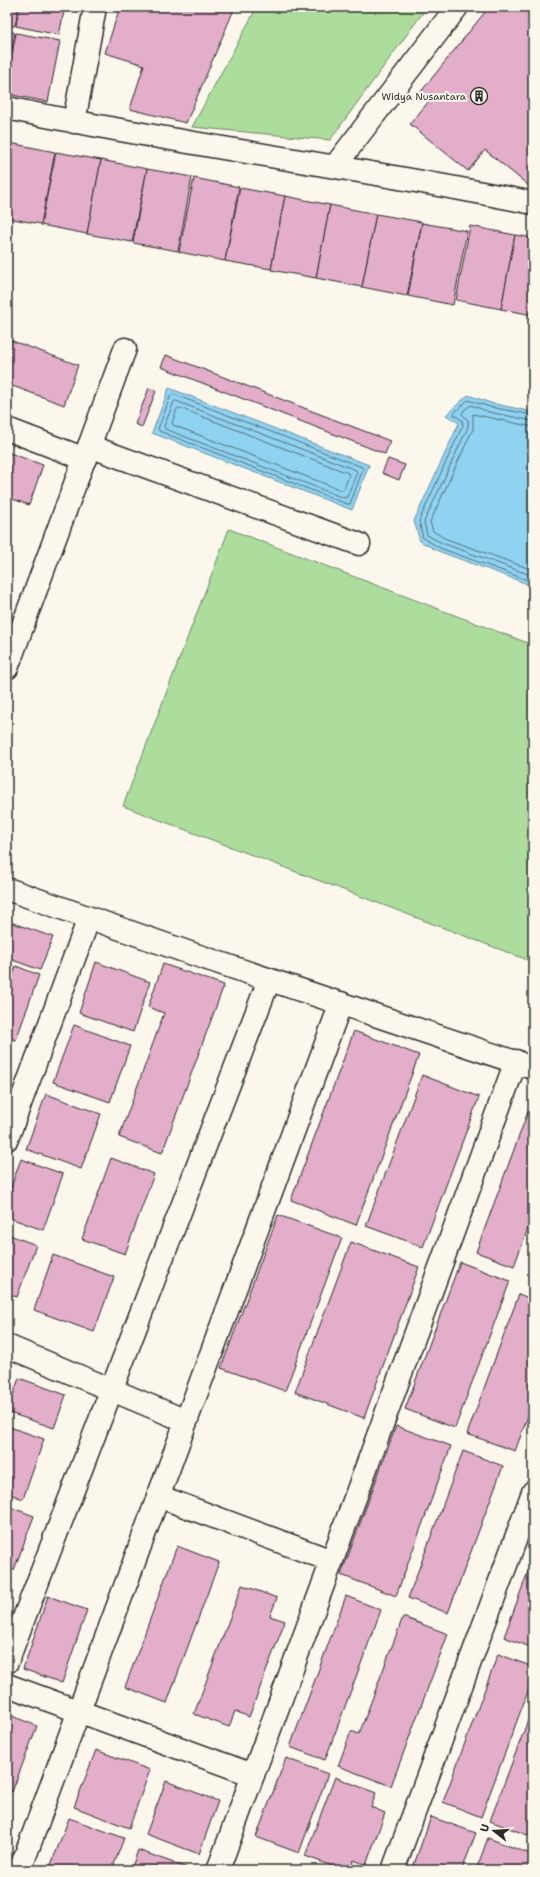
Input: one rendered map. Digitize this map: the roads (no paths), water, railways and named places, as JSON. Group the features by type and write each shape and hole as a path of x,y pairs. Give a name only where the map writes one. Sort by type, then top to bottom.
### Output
{"street":[{"path":"74,122 95,7"},
{"path":"335,166 457,7"},
{"path":"7,108 74,122 209,146 335,166 533,203"},
{"path":"7,668 11,643 87,452 126,348"},
{"path":"7,429 87,452 359,544"},
{"path":"7,889 269,980 524,1064 332,1560 218,1870"},
{"path":"7,1139 89,918"},
{"path":"7,1662 269,980"},
{"path":"20,1870 340,1003"},
{"path":"7,1346 186,1421"},
{"path":"393,1870 533,1492"},
{"path":"158,1496 332,1560"},
{"path":"7,1685 253,1775"}],"water":[{"path":"169,388 369,465 352,510 152,433"},
{"path":"468,395 491,403 533,412 533,586 438,551 420,541 414,521 459,423 446,415"}],"place":[{"name":"Widya Nusantara","path":"479,96"}]}
